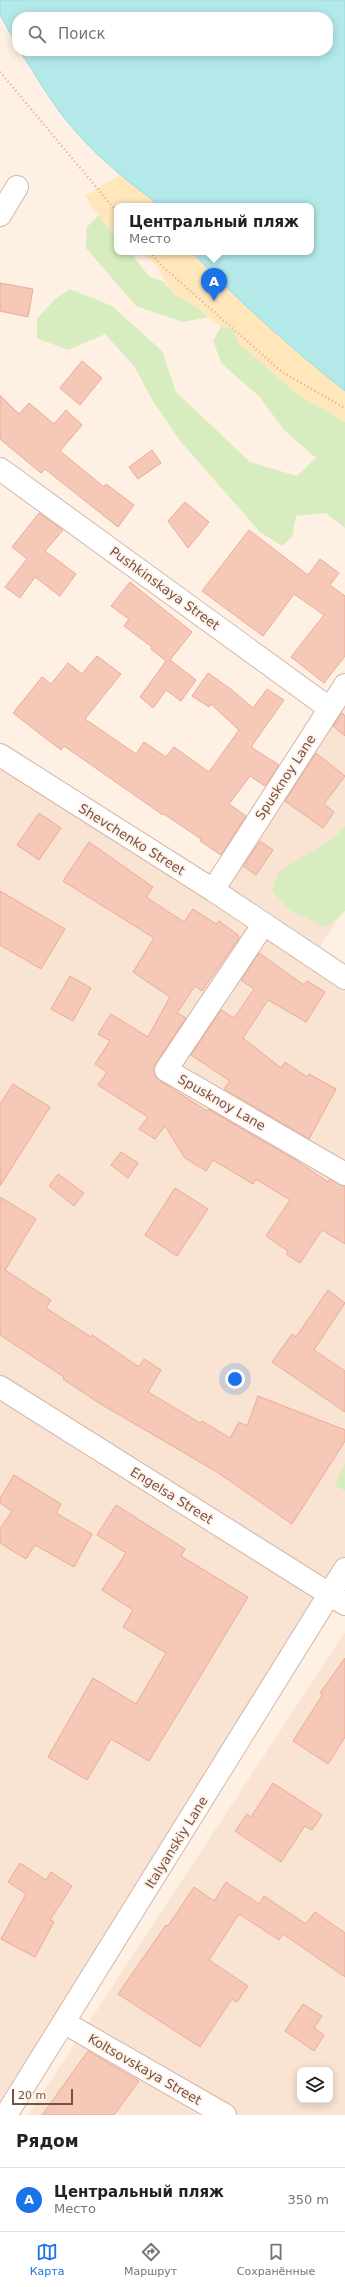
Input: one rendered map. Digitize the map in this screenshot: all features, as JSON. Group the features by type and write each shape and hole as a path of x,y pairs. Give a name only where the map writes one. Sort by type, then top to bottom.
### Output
{"street":[{"path":"0,215 18,187"},
{"name":"Pushkinskaya Street","path":"0,469 329,708"},
{"name":"Spusknoy Lane","path":"213,890 345,685"},
{"name":"Shevchenko Street","path":"0,755 213,890 263,925"},
{"path":"263,925 345,978"},
{"name":"Spusknoy Lane","path":"263,925 166,1070 345,1174"},
{"name":"Engelsa Street","path":"0,1387 337,1599"},
{"name":"Italyanskiy Lane","path":"6,2115 337,1599 345,1569"},
{"name":"Koltsovskaya Street","path":"65,2023 225,2115"}],"path":[{"path":"0,72 114,208"},
{"path":"153,255 161,265 282,372 345,408"}],"shaded area":[{"path":"345,685 345,908 313,957 345,979 345,1604 329,1594 0,2115 0,755 213,890"},
{"path":"345,1632 345,2115 28,2115"}],"green space":[{"path":"99,215 109,230 114,234 114,255 134,255 149,276 164,282 173,294 199,308 208,317 183,322 136,306 86,248 87,227"},
{"path":"70,289 112,306 162,351 176,392 250,462 297,476 316,458 284,430 259,396 222,364 213,341 221,327 233,328 239,343 296,393 345,422 345,528 326,513 296,516 292,537 282,546 260,532 181,442 153,401 134,366 105,334 68,350 37,338 37,319 55,299"},
{"path":"345,826 345,911 326,927 291,911 272,891 279,872 339,834"},
{"path":"345,1463 345,1491 335,1485"}],"sand":[{"path":"120,175 155,203 114,203 114,233 109,230 85,196"},
{"path":"144,255 195,255 266,324 345,391 345,422 296,393 239,343 233,328 221,327 199,308 173,294 157,266"}],"water":[{"path":"0,0 345,0 345,391 266,324 228,289 195,255 314,255 314,203 155,203 107,164 76,132 54,104 23,56 333,56 333,12 12,12 12,36 0,15"}],"building":[{"path":"0,283 33,289 28,317 0,311"},
{"path":"82,361 102,378 80,405 60,388"},
{"path":"0,395 19,414 29,403 54,424 66,410 82,425 60,451 104,487 106,484 134,505 118,527 45,469 41,473 0,439"},
{"path":"152,450 161,463 138,479 129,467"},
{"path":"185,502 209,522 188,548 168,521"},
{"path":"39,513 63,530 45,551 76,574 60,596 35,577 20,598 5,587 27,559 12,547"},
{"path":"249,530 308,575 320,559 339,573 330,585 345,596 345,656 324,683 291,657 324,615 294,594 263,636 202,591"},
{"path":"130,582 192,632 170,660 196,680 181,701 166,690 153,708 140,697 166,661 151,649 152,647 124,626 129,619 111,606"},
{"path":"97,656 121,674 85,719 136,754 144,742 166,757 174,747 209,772 239,730 211,704 209,707 192,696 208,673 232,690 253,708 267,689 284,700 251,747 279,765 265,786 250,776 229,804 246,816 221,855 200,841 201,839 164,814 163,815 64,746 61,750 13,713 42,677 51,684 68,663 82,674"},
{"path":"342,713 345,716 345,736 333,726"},
{"path":"316,753 345,776 324,804 334,812 323,828 285,801"},
{"path":"39,813 61,828 39,860 17,845"},
{"path":"260,841 273,850 256,875 243,866"},
{"path":"89,842 153,887 146,897 184,922 193,909 216,924 219,921 238,935 239,938 202,991 195,986 177,1013 186,1018 156,1063 154,1069 155,1076 160,1081 207,1111 208,1109 297,1161 328,1182 330,1179 345,1186 345,1244 322,1230 300,1263 286,1254 288,1251 266,1236 290,1200 256,1179 253,1184 213,1160 206,1171 185,1158 165,1126 155,1139 139,1129 148,1117 98,1085 107,1072 95,1064 110,1041 98,1034 111,1014 148,1037 170,997 133,972 154,938 63,881"},
{"path":"0,891 65,929 41,969 0,945"},
{"path":"259,953 304,985 307,981 325,992 306,1022 268,1000 243,1038 281,1068 285,1062 307,1077 309,1074 336,1089 309,1139 224,1089 230,1081 191,1055 221,1010 234,1018 254,989 241,980"},
{"path":"70,976 91,988 73,1021 51,1009"},
{"path":"13,1084 50,1107 0,1186 0,1104"},
{"path":"121,1152 138,1163 128,1178 111,1165"},
{"path":"58,1174 84,1193 74,1206 49,1186"},
{"path":"175,1188 208,1209 177,1256 145,1235"},
{"path":"0,1197 36,1219 5,1270 51,1300 46,1308 91,1337 92,1335 139,1367 144,1359 161,1370 148,1392 200,1423 202,1421 230,1438 239,1422 247,1426 258,1396 345,1430 345,1441 292,1524 217,1472 99,1403 63,1379 64,1377 0,1335"},
{"path":"328,1290 345,1303 314,1350 345,1371 345,1412 272,1362 292,1334 296,1337"},
{"path":"14,1475 61,1504 56,1513 92,1534 74,1567 35,1545 26,1559 0,1543 0,1529 12,1511 0,1503 0,1498"},
{"path":"116,1505 185,1549 181,1556 248,1597 149,1761 111,1739 87,1780 48,1757 93,1678 136,1704 166,1653 123,1627 133,1610 102,1590 126,1553 97,1535"},
{"path":"345,1658 345,1737 328,1764 293,1741 323,1694 320,1693"},
{"path":"273,1783 322,1815 312,1830 305,1826 281,1862 235,1831 247,1814 251,1817"},
{"path":"20,1863 46,1880 51,1872 72,1886 50,1920 54,1922 35,1957 1,1939 26,1894 8,1882"},
{"path":"226,1882 259,1904 264,1896 306,1924 315,1912 345,1933 345,1977 283,1934 279,1940 239,1914 209,1960 248,1986 237,2002 232,1999 200,2047 118,1994 166,1925 168,1926 194,1887 214,1901"},
{"path":"303,2004 322,2016 314,2028 324,2035 314,2051 285,2031"},
{"path":"88,2051 139,2081 114,2115 42,2115"}],"place":[{"name":"Центральный пляж","path":"214,301"}]}
